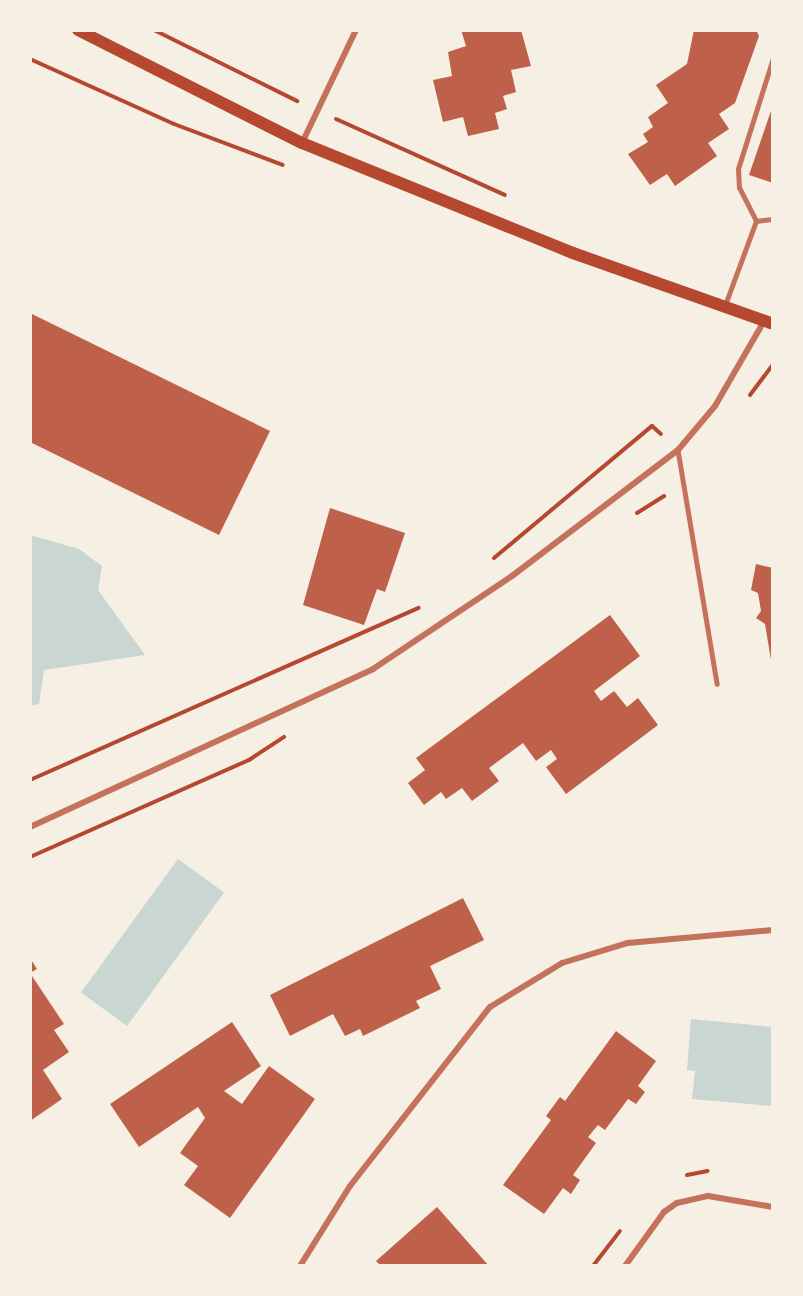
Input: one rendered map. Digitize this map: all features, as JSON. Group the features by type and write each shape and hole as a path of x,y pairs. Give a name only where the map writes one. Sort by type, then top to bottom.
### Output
{"main road":[{"path":"78,30 302,142 573,253 768,323"}],"street":[{"path":"302,142 356,30"},
{"path":"30,827 373,669 512,576 678,450 715,406 768,323"},
{"path":"300,1266 350,1186 490,1007 562,963 628,943 773,930"},
{"path":"625,1266 664,1212 677,1203 708,1196 773,1207"}],"lane":[{"path":"724,308 756,222 739,189 738,169 773,58"},
{"path":"756,222 773,219"},
{"path":"678,450 717,684"}],"path":[{"path":"154,30 317,111 512,198"},
{"path":"490,561 652,426 678,450"},
{"path":"30,780 423,606"}],"shaded area":[{"path":"30,535 79,549 102,566 98,590 145,655 44,670 39,704 30,706"},
{"path":"178,859 224,893 127,1026 81,992"},
{"path":"691,1019 773,1027 773,1106 692,1099 695,1071 687,1070"}],"building":[{"path":"461,30 521,30 531,66 511,70 516,92 503,96 507,109 495,113 499,129 468,136 463,117 443,122 433,80 452,76 448,52 466,46"},
{"path":"694,30 756,30 759,36 735,103 719,114 729,129 708,143 717,156 675,186 667,174 650,185 628,154 648,142 643,134 653,127 648,117 668,103 656,85 687,64"},
{"path":"773,105 773,183 749,175"},
{"path":"30,313 270,431 219,535 30,442"},
{"path":"330,508 405,533 385,592 377,589 364,625 303,605"},
{"path":"756,564 773,568 773,672 765,624 756,618 761,611 758,593 751,590"},
{"path":"610,615 640,656 594,691 601,701 614,691 627,707 638,698 658,725 566,794 546,767 557,759 551,750 536,761 523,743 489,768 499,781 472,801 462,788 446,799 441,792 424,805 408,783 425,770 416,758"},
{"path":"463,898 484,940 430,966 441,989 416,1001 420,1008 363,1036 360,1029 345,1036 333,1014 290,1036 270,995"},
{"path":"30,958 37,969 30,973"},
{"path":"30,973 64,1024 54,1030 69,1052 43,1070 62,1099 30,1121"},
{"path":"232,1022 261,1066 224,1091 242,1104 269,1066 315,1099 230,1218 184,1185 198,1166 180,1153 205,1118 198,1107 139,1147 110,1104"},
{"path":"616,1031 656,1061 638,1086 645,1092 636,1104 628,1099 605,1130 598,1125 588,1137 596,1143 573,1175 580,1180 571,1194 563,1188 544,1214 503,1185 551,1120 546,1116 560,1097 565,1101"},
{"path":"437,1207 489,1266 381,1266 376,1261"}]}
